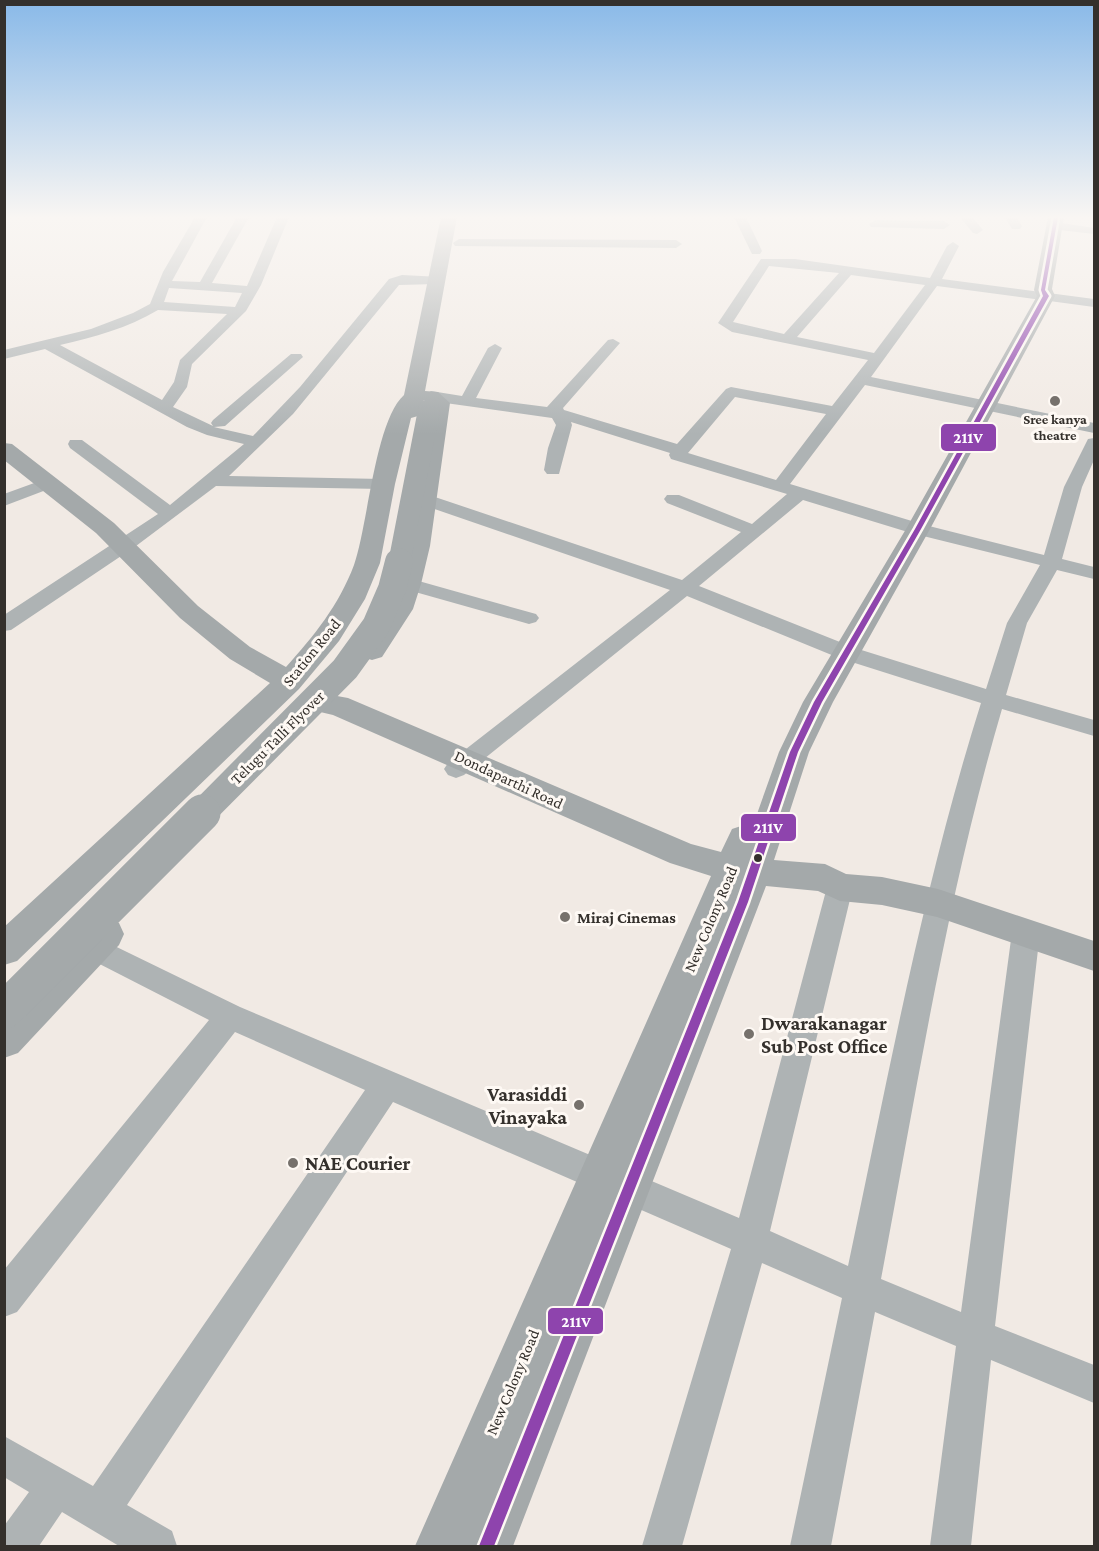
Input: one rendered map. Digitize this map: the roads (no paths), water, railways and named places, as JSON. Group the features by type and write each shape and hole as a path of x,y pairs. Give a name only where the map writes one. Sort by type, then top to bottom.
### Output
{"main road":[{"name":"Station Road","path":"421,404 435,289"},
{"name":"Station Road","path":"421,404 448,289"},
{"name":"New Colony Road","path":"486,1546 615,1181 740,876 818,702 837,649 910,527 1041,289"},
{"path":"4,1041 326,704 352,676 390,627 400,609 418,546 440,403 421,404"},
{"name":"Station Road","path":"4,950 289,682 329,635 352,599 367,563 402,407 421,404"},
{"name":"Telugu Talli Flyover","path":"4,982 282,710 334,655 356,625 369,600 384,551 421,404"},
{"name":"Telugu Talli Flyover","path":"4,1011 318,698 345,669 376,626 392,589 402,553 421,404"},
{"path":"4,449 105,528 189,612 240,653 289,682"},
{"name":"Dondaparthi Road","path":"326,704 332,714 655,843 716,864 740,876 825,878 840,887 882,891 938,903 1095,957"},
{"name":"New Colony Road","path":"442,1546 615,1181"}],"street":[{"path":"156,306 162,289"},
{"path":"164,407 179,392 185,373 185,363 239,311 251,290 236,289"},
{"path":"4,625 170,514 212,481 256,442 306,389 388,289"},
{"path":"746,289 725,323 732,328 879,358"},
{"path":"788,339 831,289"},
{"path":"780,486 835,411 863,380 929,289"},
{"path":"1005,289 1095,303"},
{"path":"4,355 113,326 156,306 239,311"},
{"path":"553,470 556,447 564,425 555,408 614,343"},
{"path":"48,344 207,430 256,442"},
{"path":"467,400 495,348"},
{"path":"219,423 296,357"},
{"path":"863,380 1095,428"},
{"path":"267,382 306,389"},
{"path":"835,411 731,392 677,455 910,527 1095,573"},
{"path":"421,404 467,400 560,414 679,450"},
{"path":"810,1546 938,903 966,789 1017,623 1051,563 1073,487 1095,443"},
{"path":"76,444 170,514"},
{"path":"212,481 383,484"},
{"path":"4,501 48,483"},
{"path":"462,765 685,588 800,493"},
{"path":"673,499 754,531"},
{"path":"426,500 685,588 837,649 992,699 1095,729"},
{"path":"408,584 529,618"},
{"path":"289,682 326,704"},
{"path":"662,1546 751,1239 840,887"},
{"path":"950,1546 1026,932"},
{"path":"93,947 230,1016 387,1085 751,1239 861,1289 1095,1384"},
{"path":"4,1299 230,1016"},
{"path":"100,1511 387,1085"},
{"path":"4,1455 158,1546"},
{"path":"15,1546 56,1487"}],"place":[{"name":"Sree kanya theatre","path":"1055,401"},
{"name":"Miraj Cinemas","path":"565,917"},
{"name":"Dwarakanagar Sub Post Office","path":"749,1034"},
{"name":"Varasiddi Vinayaka","path":"579,1105"},
{"name":"NAE Courier","path":"293,1163"}]}
